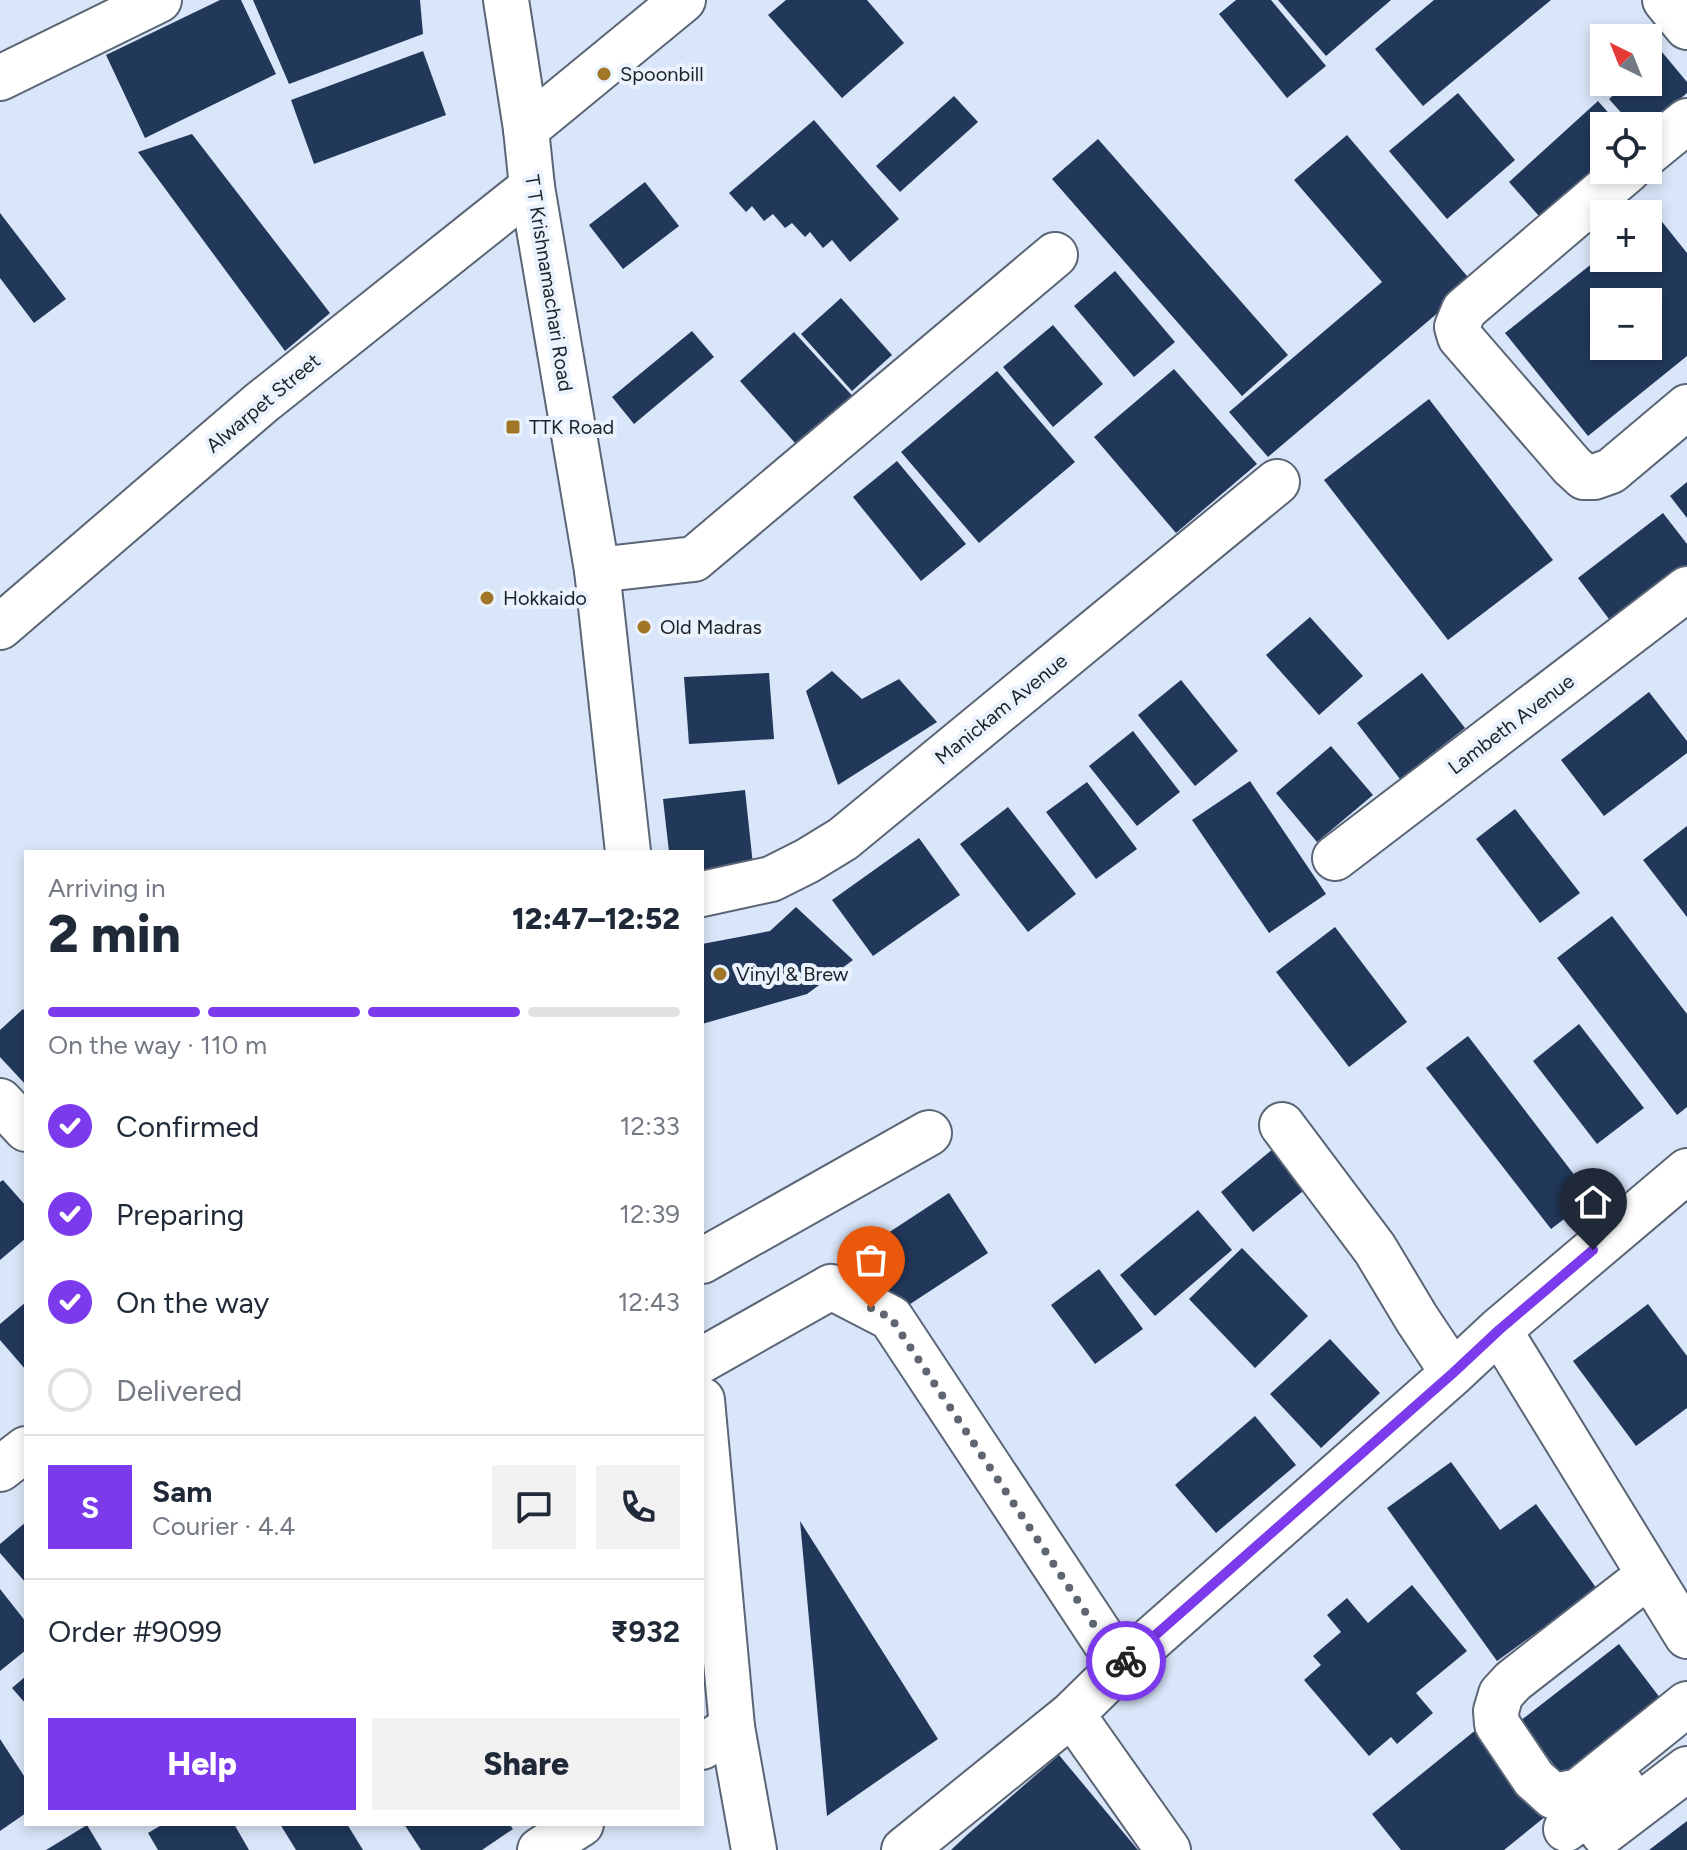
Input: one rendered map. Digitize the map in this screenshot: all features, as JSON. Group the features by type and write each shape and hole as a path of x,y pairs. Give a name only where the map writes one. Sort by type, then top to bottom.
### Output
{"street":[{"path":"0,78 159,0"},
{"name":"T T Krishnamachari Road","path":"506,0 532,187 597,570 628,850"},
{"path":"526,129 683,0"},
{"path":"1665,0 1687,27"},
{"path":"1662,142 1687,121"},
{"path":"1612,184 1464,310 1457,327 1460,337 1584,477 1611,471 1687,407"},
{"name":"Alwarpet Street","path":"0,625 261,403 532,187"},
{"path":"597,570 694,559 1055,255"},
{"name":"Manickam Avenue","path":"704,894 771,879 843,839 1277,482"},
{"name":"Lambeth Avenue","path":"1335,858 1687,589"},
{"path":"0,1101 24,1127"},
{"path":"1282,1125 1375,1249 1453,1373"},
{"path":"704,1260 929,1133"},
{"path":"904,1850 1072,1714 1121,1666 1499,1330 1687,1171"},
{"path":"704,1359 831,1287 891,1318 1121,1666"},
{"path":"1499,1330 1687,1636"},
{"path":"704,1445 717,1737 754,1850"},
{"path":"0,1469 24,1451"},
{"path":"1649,1575 1513,1681 1501,1694 1496,1711 1497,1724 1534,1779 1553,1796 1579,1791 1687,1704"},
{"path":"1072,1714 1168,1850"},
{"path":"1687,1736 1578,1836 1687,1769"}],"building":[{"path":"220,0 241,0 276,74 145,138 106,55"},
{"path":"253,0 420,0 423,34 289,84"},
{"path":"786,0 867,0 904,43 842,98 768,15"},
{"path":"1236,0 1271,0 1326,66 1287,98 1219,14"},
{"path":"1278,0 1391,0 1326,56"},
{"path":"1434,0 1551,0 1423,106 1375,49"},
{"path":"423,51 446,115 314,164 291,100"},
{"path":"1662,52 1687,82 1687,93 1662,114 1621,112 1609,99 1612,96 1662,96"},
{"path":"1458,93 1515,160 1447,219 1389,151"},
{"path":"954,96 978,122 900,192 876,166"},
{"path":"1598,101 1608,112 1590,112 1591,184 1546,224 1509,182"},
{"path":"814,120 899,219 850,262 832,240 823,248 810,232 805,237 792,223 785,228 773,214 764,221 752,206 746,212 729,193"},
{"path":"192,134 330,313 285,351 138,152"},
{"path":"1347,135 1473,283 1268,457 1229,412 1382,282 1294,180"},
{"path":"1098,139 1288,355 1242,396 1052,179"},
{"path":"645,182 679,226 623,269 589,225"},
{"path":"0,213 66,299 34,323 0,278"},
{"path":"1662,222 1687,253 1687,356 1588,436 1505,333 1590,265 1590,272 1662,272"},
{"path":"1115,271 1175,342 1134,377 1074,306"},
{"path":"841,298 892,355 852,391 801,334"},
{"path":"1053,325 1103,384 1053,427 1003,367"},
{"path":"692,331 714,357 634,424 612,397"},
{"path":"794,332 858,402 803,452 740,381"},
{"path":"1174,369 1257,464 1176,533 1094,437"},
{"path":"997,371 1075,462 979,543 901,452"},
{"path":"1429,399 1553,560 1448,640 1324,480"},
{"path":"897,461 966,544 921,581 853,497"},
{"path":"1687,482 1687,518 1670,496"},
{"path":"1663,513 1687,544 1687,566 1612,623 1578,578"},
{"path":"1310,617 1363,676 1319,715 1266,655"},
{"path":"832,671 862,699 899,679 937,722 838,785 806,691"},
{"path":"769,673 774,739 689,744 684,677"},
{"path":"1422,673 1465,728 1400,779 1357,723"},
{"path":"1181,680 1238,751 1195,786 1138,715"},
{"path":"1649,692 1687,741 1687,753 1604,816 1561,760"},
{"path":"1133,731 1180,792 1137,826 1089,766"},
{"path":"1331,746 1373,795 1317,842 1276,793"},
{"path":"1250,781 1326,894 1269,933 1192,820"},
{"path":"1087,782 1137,849 1096,879 1046,812"},
{"path":"745,790 753,865 704,871 704,850 669,850 663,799"},
{"path":"1008,807 1076,894 1028,932 960,844"},
{"path":"1515,809 1580,893 1540,923 1476,839"},
{"path":"1687,826 1687,917 1643,860"},
{"path":"919,838 960,895 873,956 832,900"},
{"path":"796,907 853,960 807,994 704,1023 704,944 770,931"},
{"path":"1612,916 1687,1014 1687,1107 1677,1115 1557,958"},
{"path":"1335,927 1407,1022 1349,1067 1276,972"},
{"path":"23,1009 24,1083 0,1057 0,1030"},
{"path":"1579,1024 1644,1108 1597,1144 1533,1061"},
{"path":"1468,1036 1592,1198 1551,1229 1426,1068"},
{"path":"1286,1138 1319,1178 1253,1232 1221,1192"},
{"path":"3,1180 24,1204 24,1240 0,1260 0,1182"},
{"path":"949,1193 988,1253 898,1312 859,1252"},
{"path":"1198,1210 1232,1250 1155,1316 1120,1275"},
{"path":"1242,1248 1308,1316 1255,1368 1189,1299"},
{"path":"1099,1269 1143,1329 1095,1364 1051,1305"},
{"path":"24,1304 24,1368 0,1340 0,1324"},
{"path":"1648,1304 1687,1356 1687,1408 1636,1446 1573,1361"},
{"path":"1330,1339 1380,1393 1321,1448 1270,1394"},
{"path":"1255,1416 1296,1465 1216,1533 1175,1485"},
{"path":"1451,1462 1500,1530 1536,1504 1597,1589 1497,1661 1387,1508"},
{"path":"800,1521 938,1739 827,1816"},
{"path":"24,1524 24,1581 0,1553 0,1544"},
{"path":"1412,1585 1467,1651 1416,1693 1433,1713 1397,1744 1391,1737 1369,1756 1304,1680 1321,1665 1313,1656 1341,1632 1327,1615 1347,1598 1368,1623"},
{"path":"0,1589 24,1619 24,1652 0,1671"},
{"path":"1619,1644 1667,1707 1568,1783 1520,1721"},
{"path":"24,1678 24,1702 12,1688"},
{"path":"1477,1729 1546,1816 1504,1850 1401,1850 1372,1814"},
{"path":"0,1739 24,1776 24,1814 0,1831"},
{"path":"1059,1755 1138,1850 951,1850 968,1834"},
{"path":"1687,1821 1687,1850 1649,1850"},
{"path":"88,1826 102,1850 46,1850"},
{"path":"160,1826 235,1826 249,1850 158,1850 148,1833"},
{"path":"281,1826 348,1826 363,1850 296,1850"},
{"path":"405,1826 511,1826 513,1829 482,1850 421,1850"}],"way so far":[{"path":"871,1308 891,1318 1121,1666 1126,1661"}],"place":[{"name":"Spoonbill","path":"604,74"},
{"name":"TTK Road","path":"513,427"},
{"name":"Hokkaido","path":"487,598"},
{"name":"Old Madras","path":"644,627"},
{"name":"Vinyl & Brew","path":"720,974"}],"route":[{"path":"1126,1661 1593,1250"}]}
